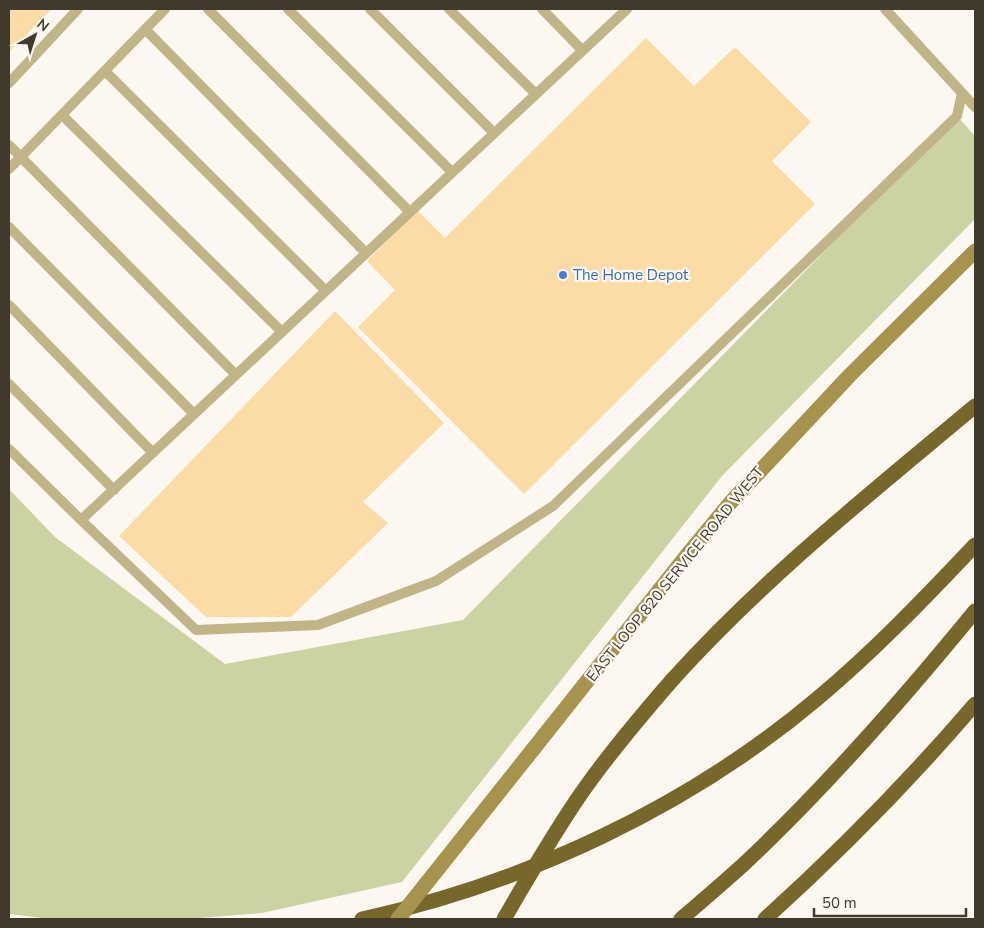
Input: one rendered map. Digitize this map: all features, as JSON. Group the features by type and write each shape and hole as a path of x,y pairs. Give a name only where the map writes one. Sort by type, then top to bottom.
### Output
{"highway":[{"path":"504,919 577,800 631,728 673,679 727,621 793,558 975,406"},
{"path":"362,919 397,911 481,886 541,864 600,837 683,793 756,746 817,699 870,652 975,545"},
{"path":"681,919 744,863 807,801 872,732 975,611"},
{"path":"765,919 920,766 975,704"}],"main road":[{"name":"EAST LOOP 820 SERVICE ROAD WEST","path":"398,919 731,502 850,375 975,251"}],"lane":[{"path":"9,83 78,9"},
{"path":"9,169 165,9"},
{"path":"208,9 410,212"},
{"path":"288,9 452,172"},
{"path":"370,9 494,133"},
{"path":"449,9 536,94"},
{"path":"542,9 582,50"},
{"path":"81,520 627,9"},
{"path":"885,9 975,107"},
{"path":"145,29 366,253"},
{"path":"105,71 326,291"},
{"path":"9,449 196,630 318,625 436,582 553,506 957,116 962,93"},
{"path":"62,115 282,332"},
{"path":"9,145 236,375"},
{"path":"9,227 194,414"},
{"path":"9,305 153,453"},
{"path":"9,384 114,490"}],"green space":[{"path":"957,116 975,136 975,219 722,476 402,882 262,913 188,919 50,919 9,914 9,489 55,537 225,664 463,620"}],"building":[{"path":"9,9 52,9 9,52"},
{"name":"The Home Depot","path":"646,38 694,86 735,47 811,122 772,161 815,204 524,494 358,327 395,290 367,261 417,210 445,238"},
{"path":"335,311 444,423 363,502 388,523 291,617 206,617 119,536"}],"place":[{"name":"The Home Depot","path":"563,275"}]}
